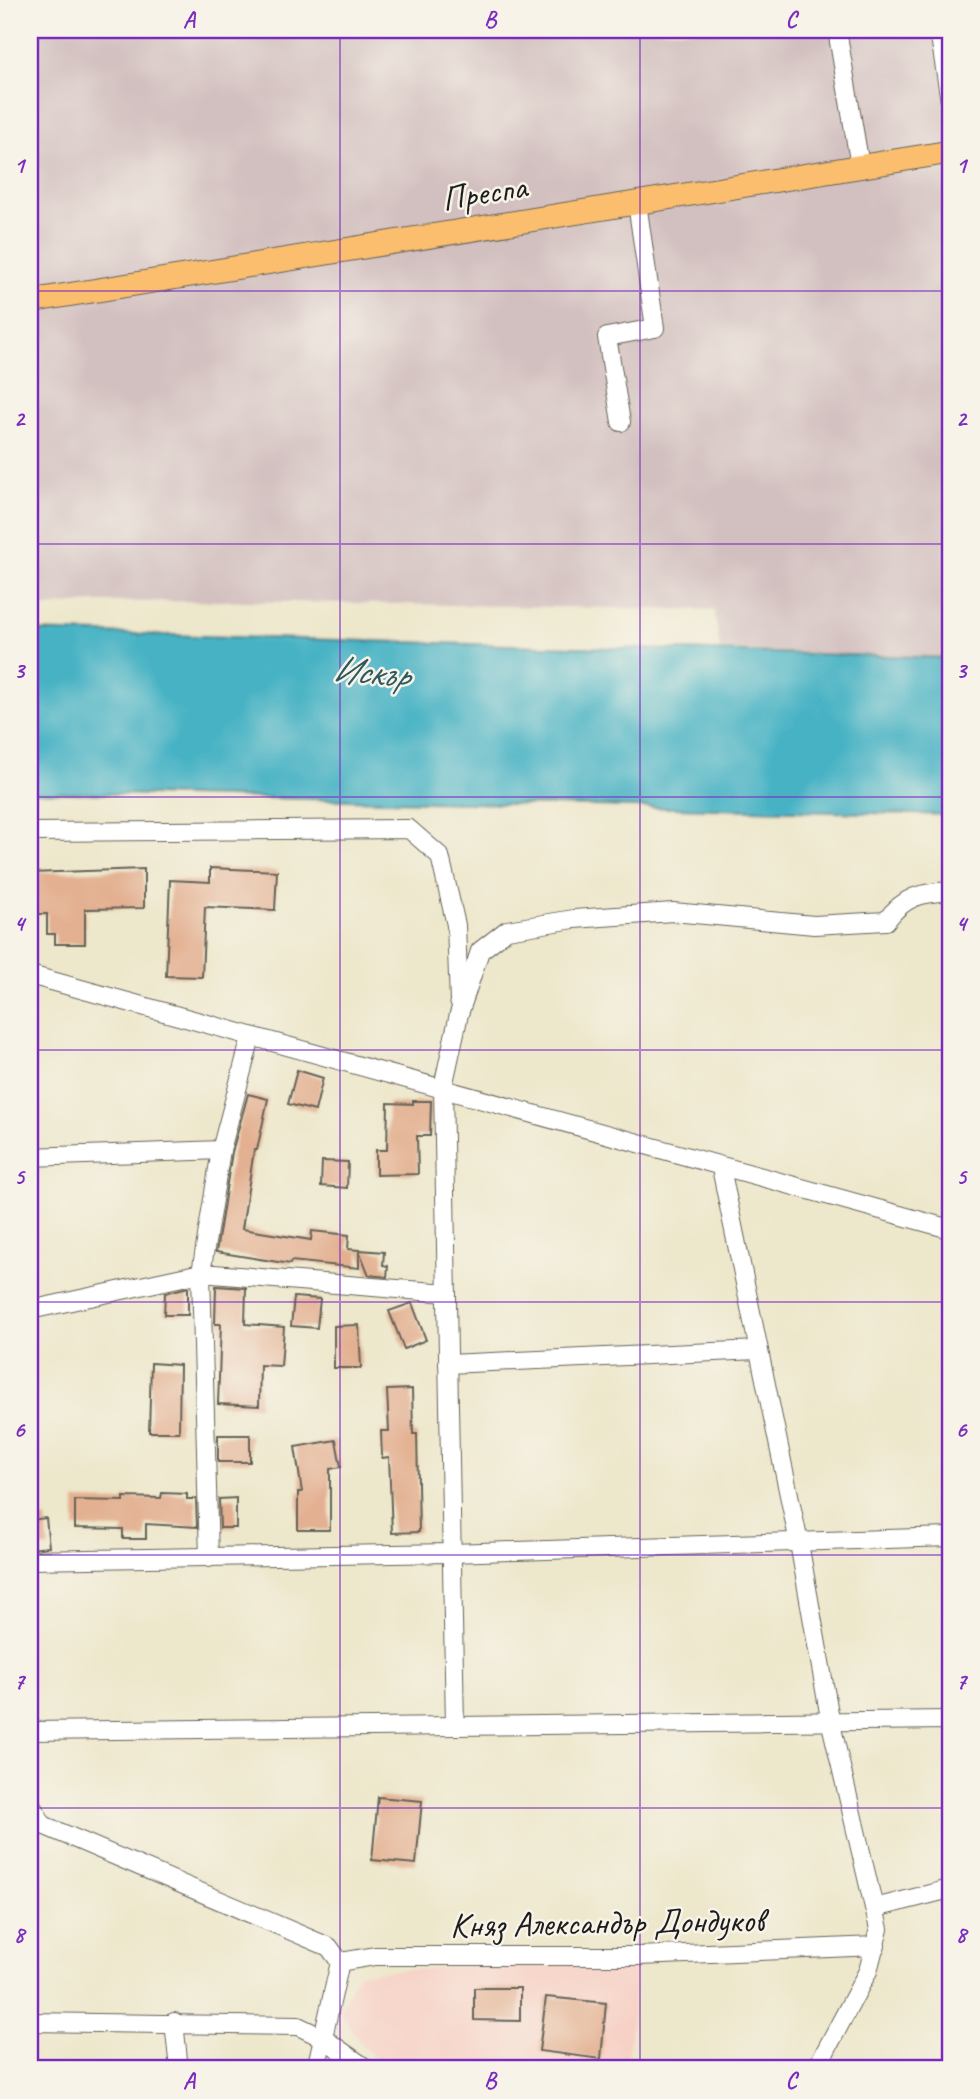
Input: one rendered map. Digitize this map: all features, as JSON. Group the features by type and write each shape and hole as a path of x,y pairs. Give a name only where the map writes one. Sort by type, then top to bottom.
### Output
{"main road":[{"name":"Преспа","path":"30,301 950,152"}],"street":[{"path":"837,30 860,166"},
{"path":"939,30 950,101"},
{"path":"621,422 607,337 655,328 637,202"},
{"path":"30,832 409,829 440,856 456,925 459,1014"},
{"path":"455,1726 443,1087 459,1014 480,951 508,930 574,919 673,912 814,925 886,920 898,904 920,893 950,891"},
{"path":"30,975 443,1087 721,1168 950,1229"},
{"path":"209,1558 201,1273 221,1150 251,1037"},
{"path":"30,1157 221,1150"},
{"path":"721,1168 799,1543 831,1724 879,1929 868,1971 816,2069"},
{"path":"30,1310 201,1273 447,1293"},
{"path":"448,1364 758,1350"},
{"path":"30,1560 452,1553 950,1537"},
{"path":"30,1731 831,1724 950,1720"},
{"path":"30,1803 43,1825 329,1947 340,1962 316,2069"},
{"path":"875,1908 950,1889"},
{"name":"Княз Александър Дондуков","path":"340,1962 375,1956 638,1956 876,1947"},
{"path":"30,2022 174,2022 298,2026 323,2038 367,2069"},
{"path":"174,2022 179,2069"}],"shaded area":[{"path":"30,30 950,30 950,658 720,649 714,610 243,601 91,602 30,609"},
{"path":"638,1956 627,2069 386,2069 361,2044 339,2011 358,1973"}],"water":[{"name":"Искър","path":"30,631 950,658 950,815 30,792"}],"building":[{"path":"210,868 277,871 275,910 205,907 202,977 166,976 170,880 210,882"},
{"path":"144,869 144,908 85,909 85,944 55,944 55,934 47,934 47,914 30,914 30,873"},
{"path":"297,1070 323,1078 315,1111 288,1104"},
{"path":"248,1094 268,1099 257,1150 254,1150 242,1229 311,1240 312,1231 349,1235 348,1249 384,1252 383,1265 388,1266 387,1277 369,1275 359,1250 359,1268 291,1261 290,1264 216,1252 232,1152"},
{"path":"413,1101 431,1101 430,1136 417,1136 418,1174 376,1175 376,1150 387,1150 388,1103 413,1104"},
{"path":"322,1161 348,1162 347,1188 321,1186"},
{"path":"216,1286 246,1288 245,1324 284,1327 281,1366 260,1365 259,1406 218,1404 221,1324 215,1324"},
{"path":"188,1287 188,1315 164,1315 165,1293"},
{"path":"294,1297 320,1299 317,1328 291,1326"},
{"path":"412,1303 426,1340 404,1349 389,1311"},
{"path":"359,1325 361,1368 334,1368 334,1326"},
{"path":"151,1363 180,1365 179,1432 149,1432"},
{"path":"412,1389 413,1434 417,1434 419,1532 392,1533 389,1457 382,1458 381,1431 389,1431 387,1390"},
{"path":"218,1435 250,1435 250,1462 218,1462"},
{"path":"336,1440 341,1467 330,1469 330,1530 298,1530 298,1492 302,1492 295,1447"},
{"path":"162,1493 187,1494 187,1499 196,1499 197,1527 146,1524 146,1539 123,1539 123,1529 75,1528 75,1500 124,1501 124,1497 161,1498"},
{"path":"236,1498 236,1528 220,1528 219,1499"},
{"path":"46,1518 49,1547 30,1549 30,1520"},
{"path":"378,1797 422,1801 416,1864 372,1860"},
{"path":"474,1988 520,1988 520,2021 474,2020"},
{"path":"546,1997 606,2003 601,2059 539,2051"}]}
